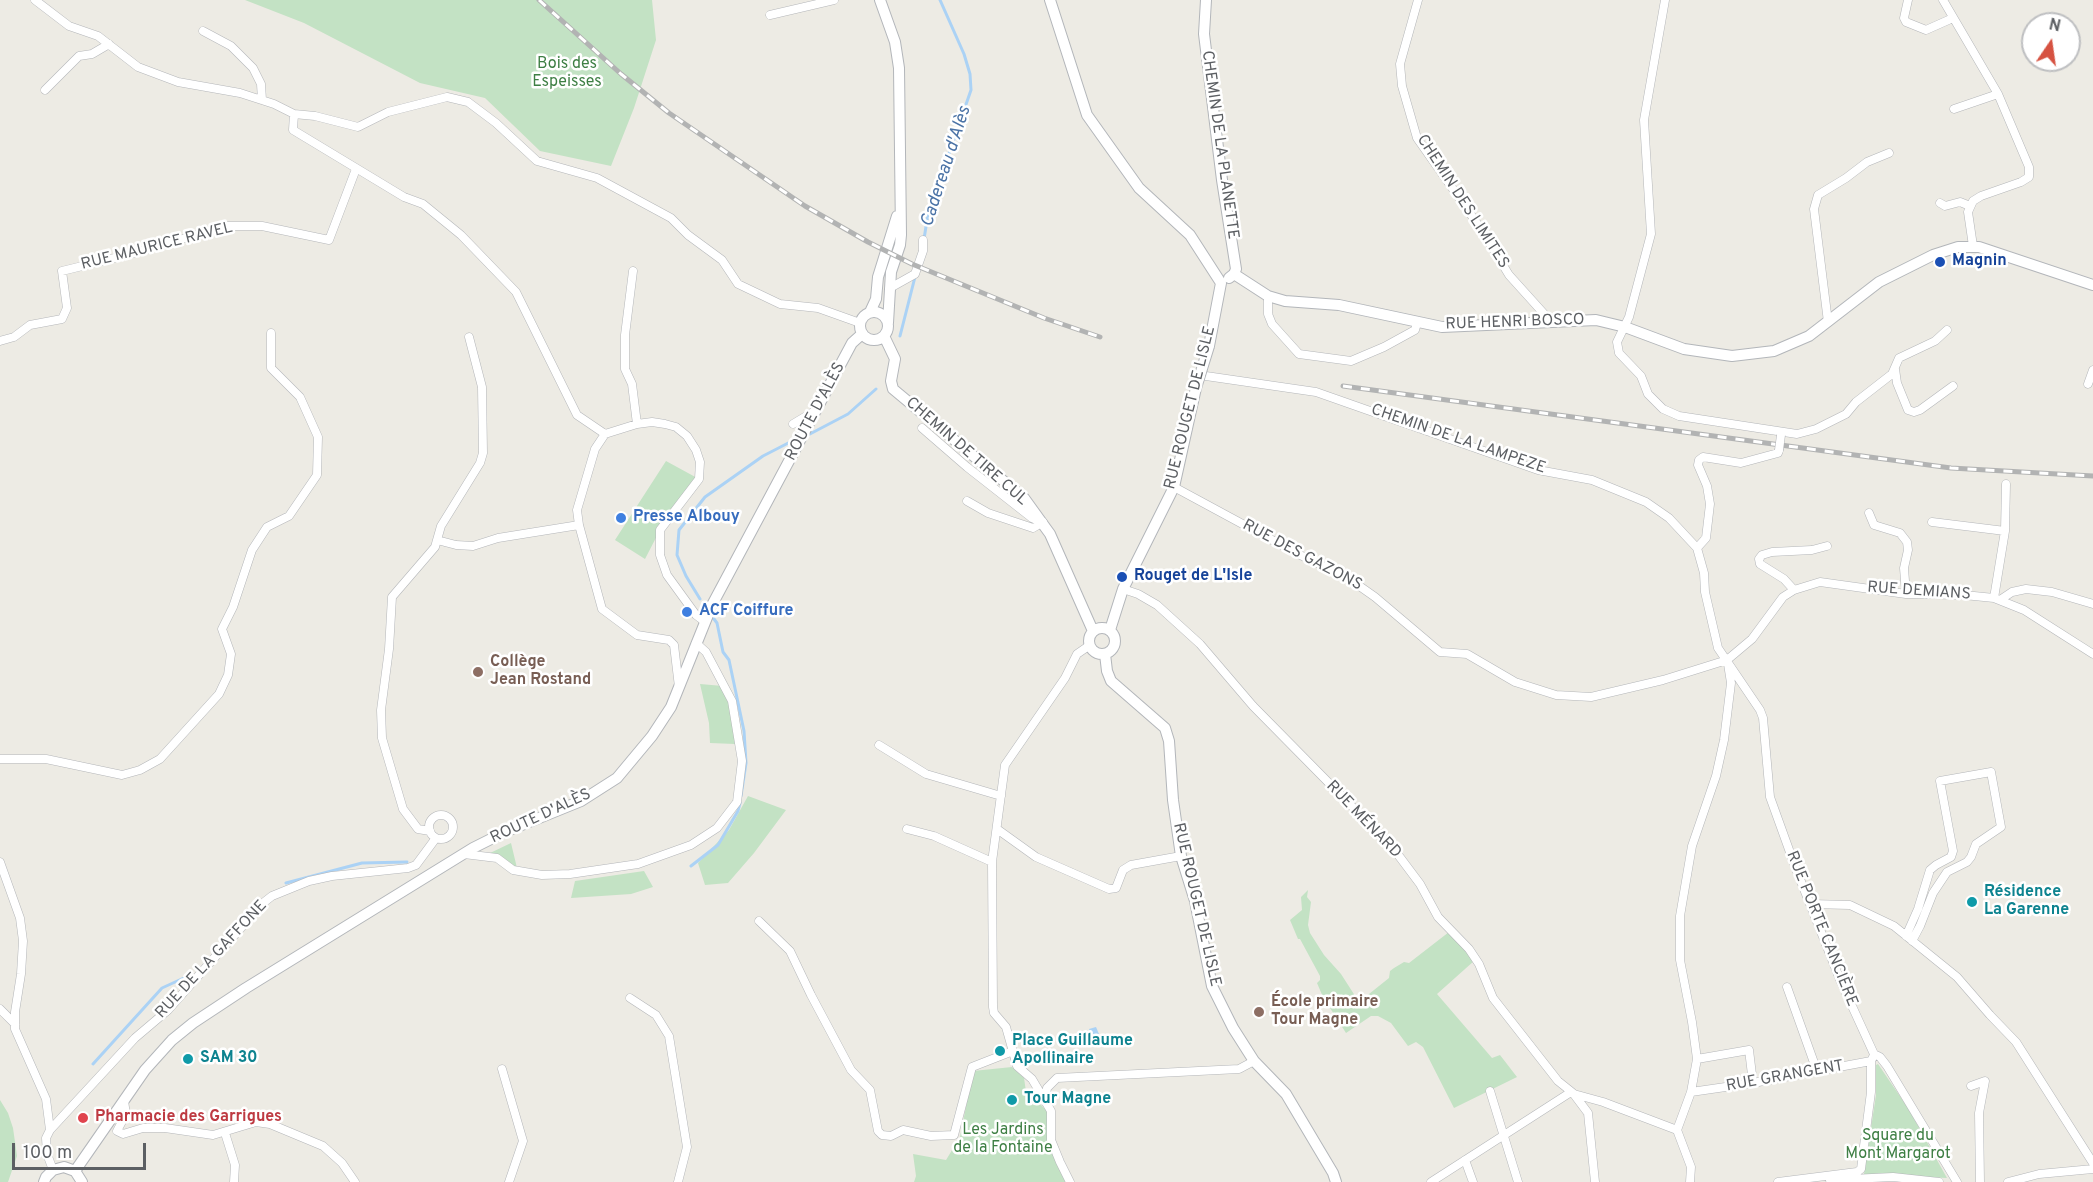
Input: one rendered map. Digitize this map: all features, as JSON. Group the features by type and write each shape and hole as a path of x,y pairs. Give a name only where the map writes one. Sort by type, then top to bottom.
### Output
{"street":[{"path":"35,0 69,26 98,36 138,67 178,82 240,93 294,114 315,116 358,127 388,112 447,97 468,102 496,123 537,161 597,178 671,218 688,235 722,260 738,284 780,304 818,309 861,328 872,340 884,336 887,332 894,260 900,245 901,204 899,68 895,42 880,0"},
{"path":"770,15 834,0"},
{"path":"1050,0 1087,115 1139,188 1190,235 1221,282 1234,274"},
{"name":"CHEMIN DE LA PLANETTE","path":"1206,0 1204,34 1222,180 1236,269 1234,274"},
{"name":"CHEMIN DES LIMITES","path":"1418,0 1400,64 1402,86 1417,138 1509,274 1546,316 1547,322"},
{"path":"1665,0 1644,120 1651,234 1624,327 1617,342 1619,352 1641,376 1648,394 1663,410 1679,416 1797,434 1816,429 1846,414 1856,402 1892,374 1899,358 1935,341 1947,330"},
{"path":"1908,0 1904,18 1906,22 1926,30 1953,18"},
{"path":"1943,0 1998,94 2030,167 2029,177 2021,182 1973,201 1968,212 1973,246"},
{"path":"203,31 231,46 253,69 261,84 262,100"},
{"path":"45,90 80,56 92,54 109,44"},
{"path":"1954,109 1998,94"},
{"path":"294,114 293,130 404,197 423,204 461,235 516,292 577,415 605,434"},
{"path":"1828,322 1814,209 1818,195 1867,162 1889,153"},
{"name":"RUE MAURICE RAVEL","path":"0,341 14,337 30,325 62,319 68,308 62,271 135,253 226,226 262,226 329,240 356,169"},
{"path":"1940,203 1945,206 1960,202 1970,206"},
{"path":"861,328 863,316 870,312 876,299 878,277 901,204"},
{"path":"890,288 915,274 923,250 923,240"},
{"path":"1624,327 1684,349 1732,356 1774,351 1809,336 1879,282 1933,255 1958,247 1973,246 2093,285"},
{"path":"633,272 625,335 625,369 632,384 637,424"},
{"name":"RUE HENRI BOSCO","path":"1234,274 1268,296 1285,301 1339,305 1442,327 1596,320 1624,327"},
{"name":"RUE ROUGET DE LISLE","path":"1110,630 1123,589 1174,486 1199,375 1209,346 1221,282"},
{"path":"1268,296 1268,314 1272,324 1299,354 1351,361 1415,330 1417,323"},
{"path":"870,312 883,315 888,323"},
{"name":"ROUTE D'ALÈS","path":"75,1172 124,1101 129,1090 172,1040 193,1023 255,982 464,854 507,831 581,801 617,778 652,736 670,707 704,621 716,597 861,328"},
{"path":"0,759 46,759 122,775 140,770 160,759 219,694 228,675 231,654 222,629 233,607 252,550 267,527 289,516 317,475 318,437 300,397 271,368 271,333"},
{"name":"CHEMIN DE TIRE CUL","path":"884,336 895,359 891,381 897,393 1024,498 1050,534 1093,631"},
{"path":"430,831 430,824 440,815 450,819 453,826 450,836 443,839 436,838 430,831 418,829 403,809 382,738 381,710 389,649 392,597 435,547 441,526 480,463 483,453 482,387 469,337"},
{"path":"1895,369 1897,383 1908,410 1914,412 1953,386"},
{"path":"2088,384 2093,370"},
{"name":"CHEMIN DE LA LAMPEZE","path":"1199,375 1316,392 1538,470 1592,480 1646,502 1670,518 1697,548"},
{"path":"793,424 815,414"},
{"path":"679,687 674,645 669,640 637,635 602,609 579,525 578,510 584,481 595,448 605,434 652,422 676,427 687,436 700,462 699,479 660,530 660,555 667,575 696,615 704,621"},
{"path":"922,428 1032,518 1043,522"},
{"path":"1690,1182 1691,1167 1677,1130 1690,1092 1697,1059 1680,960 1680,916 1692,846 1716,776 1724,740 1731,683 1727,660 1718,648 1697,548 1706,538 1710,511 1707,486 1698,465 1699,460 1703,458 1741,463 1779,453 1781,433"},
{"path":"1997,599 2005,531 2006,484"},
{"name":"RUE DES GAZONS","path":"1174,486 1298,554 1348,578 1375,597 1440,652 1467,654 1515,682 1556,695 1591,697 1663,680 1727,660"},
{"path":"967,501 988,513 1033,528 1043,522"},
{"path":"1869,513 1874,525 1900,533 1907,542 1908,550 1904,568 1906,594"},
{"path":"1932,522 2005,531"},
{"path":"437,540 456,545 473,546 498,538 579,525"},
{"path":"1794,590 1784,579 1760,564 1759,559 1762,555 1772,552 1812,550 1827,546"},
{"name":"RUE DEMIANS","path":"1727,660 1752,639 1783,597 1794,590 1820,582 1906,594 1964,595 1997,599 2024,610 2093,654"},
{"name":"RUE MÉNARD","path":"1123,589 1157,605 1200,644 1253,706 1393,848 1420,884 1438,917 1469,949 1479,964 1493,998 1558,1081 1572,1093 1588,1113"},
{"path":"1997,599 2026,589 2052,592 2093,604"},
{"path":"1101,627 1110,630 1115,644 1111,650 1105,654 1094,651 1089,638 1093,631 1101,627"},
{"path":"464,854 497,858 513,870 542,875 570,874 638,864 691,845 717,828 737,802 742,761 732,701 706,652 696,643"},
{"path":"1070,1182 1052,1140 1051,1111 1032,1079 1017,1066 1006,1026 994,1013 992,862 1005,765 1065,678 1077,654 1090,645"},
{"name":"RUE ROUGET DE LISLE","path":"1105,654 1111,681 1165,728 1169,741 1173,800 1181,856 1195,901 1212,986 1233,1028 1254,1061 1286,1094 1333,1173 1336,1182"},
{"name":"RUE PORTE CANCIÈRE","path":"1727,660 1763,718 1770,797 1810,904 1873,1058 1880,1057 1887,1066 1957,1182"},
{"path":"879,745 926,774 1001,796"},
{"path":"1991,772 2001,827 1976,844 1967,862 1947,872 1932,893 1920,926 1909,938 1930,870 1951,857 1953,851 1940,780 1991,772"},
{"path":"907,829 934,836 992,862"},
{"path":"997,829 1036,857 1109,889 1116,888 1123,870 1131,864 1181,856"},
{"name":"RUE DE LA GAFFONE","path":"50,1130 135,1038 168,1010 263,903 272,896 309,881 408,868 416,865 436,838"},
{"path":"0,862 20,918 23,941 15,1023 22,1046 46,1099 50,1130 46,1138 47,1154 53,1170"},
{"path":"1810,904 1850,905 1894,926 1957,977 2016,1042 2093,1163"},
{"path":"759,921 790,951 851,1070 870,1090 878,1131 882,1135 891,1136 903,1130 932,1136 954,1135 972,1067 1013,1051"},
{"path":"1787,987 1817,1071"},
{"path":"630,998 656,1014 669,1036 687,1147 678,1182"},
{"path":"0,1009 15,1023"},
{"path":"1697,1059 1749,1050 1753,1083"},
{"path":"1778,1182 1857,1172 1861,1169 1873,1058"},
{"name":"RUE GRANGENT","path":"1690,1092 1753,1083 1873,1058"},
{"path":"1045,1101 1047,1088 1058,1078 1239,1069 1254,1061"},
{"path":"502,1069 523,1141 509,1182"},
{"path":"1971,1086 1985,1081 1980,1113 1980,1182"},
{"path":"1490,1092 1518,1182"},
{"path":"1431,1182 1572,1093 1677,1130"},
{"path":"1592,1099 1588,1113 1595,1182"},
{"path":"124,1101 126,1114 117,1131 123,1134 143,1128 165,1128 213,1135 256,1122 270,1124 323,1146 342,1163 355,1182"},
{"path":"225,1133 235,1165 234,1182"},
{"path":"1465,1160 1473,1182"},
{"path":"44,1182 53,1170 64,1167 75,1172 82,1182"},
{"path":"2010,1182 2030,1176 2093,1168"},
{"path":"1793,1182 1893,1177 1939,1182"}],"green space":[{"name":"Bois des Espeisses","path":"245,0 652,0 656,40 634,108 611,166 540,151 485,98 420,83 304,23"},
{"path":"666,461 699,479 660,530 645,559 615,540"},
{"path":"700,684 723,686 734,721 735,744 710,743 709,723"},
{"path":"748,796 786,810 728,883 705,885 698,863 729,830"},
{"path":"511,843 517,868 497,854 488,854"},
{"path":"644,871 653,887 631,894 571,898 575,881"},
{"path":"1308,890 1307,897 1311,902 1308,925 1310,933 1359,1002 1389,978 1390,971 1404,962 1409,963 1449,932 1474,961 1437,994 1492,1058 1500,1055 1517,1077 1454,1108 1423,1047 1416,1042 1408,1046 1391,1023 1378,1016 1371,1016 1346,1033 1323,997 1317,983 1320,976 1298,939 1290,920 1302,910 1301,897"},
{"name":"Square du Mont Margarot","path":"1878,1064 1908,1108 1947,1178 1864,1174 1876,1095 1876,1065"},
{"name":"Les Jardins de la Fontaine","path":"1012,1067 1024,1078 1028,1105 1040,1104 1048,1112 1049,1140 1067,1182 914,1182 916,1176 913,1154 946,1160 960,1137 973,1071"},
{"path":"0,1100 13,1128 17,1156 8,1182 0,1182"}],"water":[{"path":"1096,1027 1102,1041 1099,1047 1095,1044 1089,1029"}],"waterway":[{"name":"Cadereau d'Alès","path":"924,239 928,214 971,90 970,74 964,54 940,0"},
{"name":"Cadereau d'Alès","path":"900,336 915,277"},
{"name":"Cadereau d'Alès","path":"808,435 848,414 876,389"},
{"name":"Cadereau d'Alès","path":"700,599 677,555 679,530 705,497 763,456 796,439"},
{"name":"Cadereau d'Alès","path":"711,615 717,623 723,652 729,660 744,731 746,763 741,796"},
{"name":"Cadereau d'Alès","path":"691,866 718,845 738,811 740,803"},
{"name":"Cadereau d'Alès","path":"286,883 362,863 407,862"},
{"name":"Cadereau d'Alès","path":"93,1064 162,988 186,977"}],"railway":[{"path":"539,0 621,74 669,113 805,206 912,264 1044,318 1100,337"},
{"path":"1343,386 1951,468 2093,476"}],"place":[{"name":"Magnin","path":"1940,262"},
{"name":"Presse Albouy","path":"621,518"},
{"name":"Rouget de L'Isle","path":"1122,577"},
{"name":"ACF Coiffure","path":"687,612"},
{"name":"Collège Jean Rostand","path":"478,672"},
{"name":"Résidence La Garenne","path":"1972,902"},
{"name":"École primaire Tour Magne","path":"1259,1012"},
{"name":"Place Guillaume Apollinaire","path":"1000,1051"},
{"name":"SAM 30","path":"188,1059"},
{"name":"Tour Magne","path":"1012,1100"},
{"name":"Pharmacie des Garrigues","path":"83,1118"}]}
